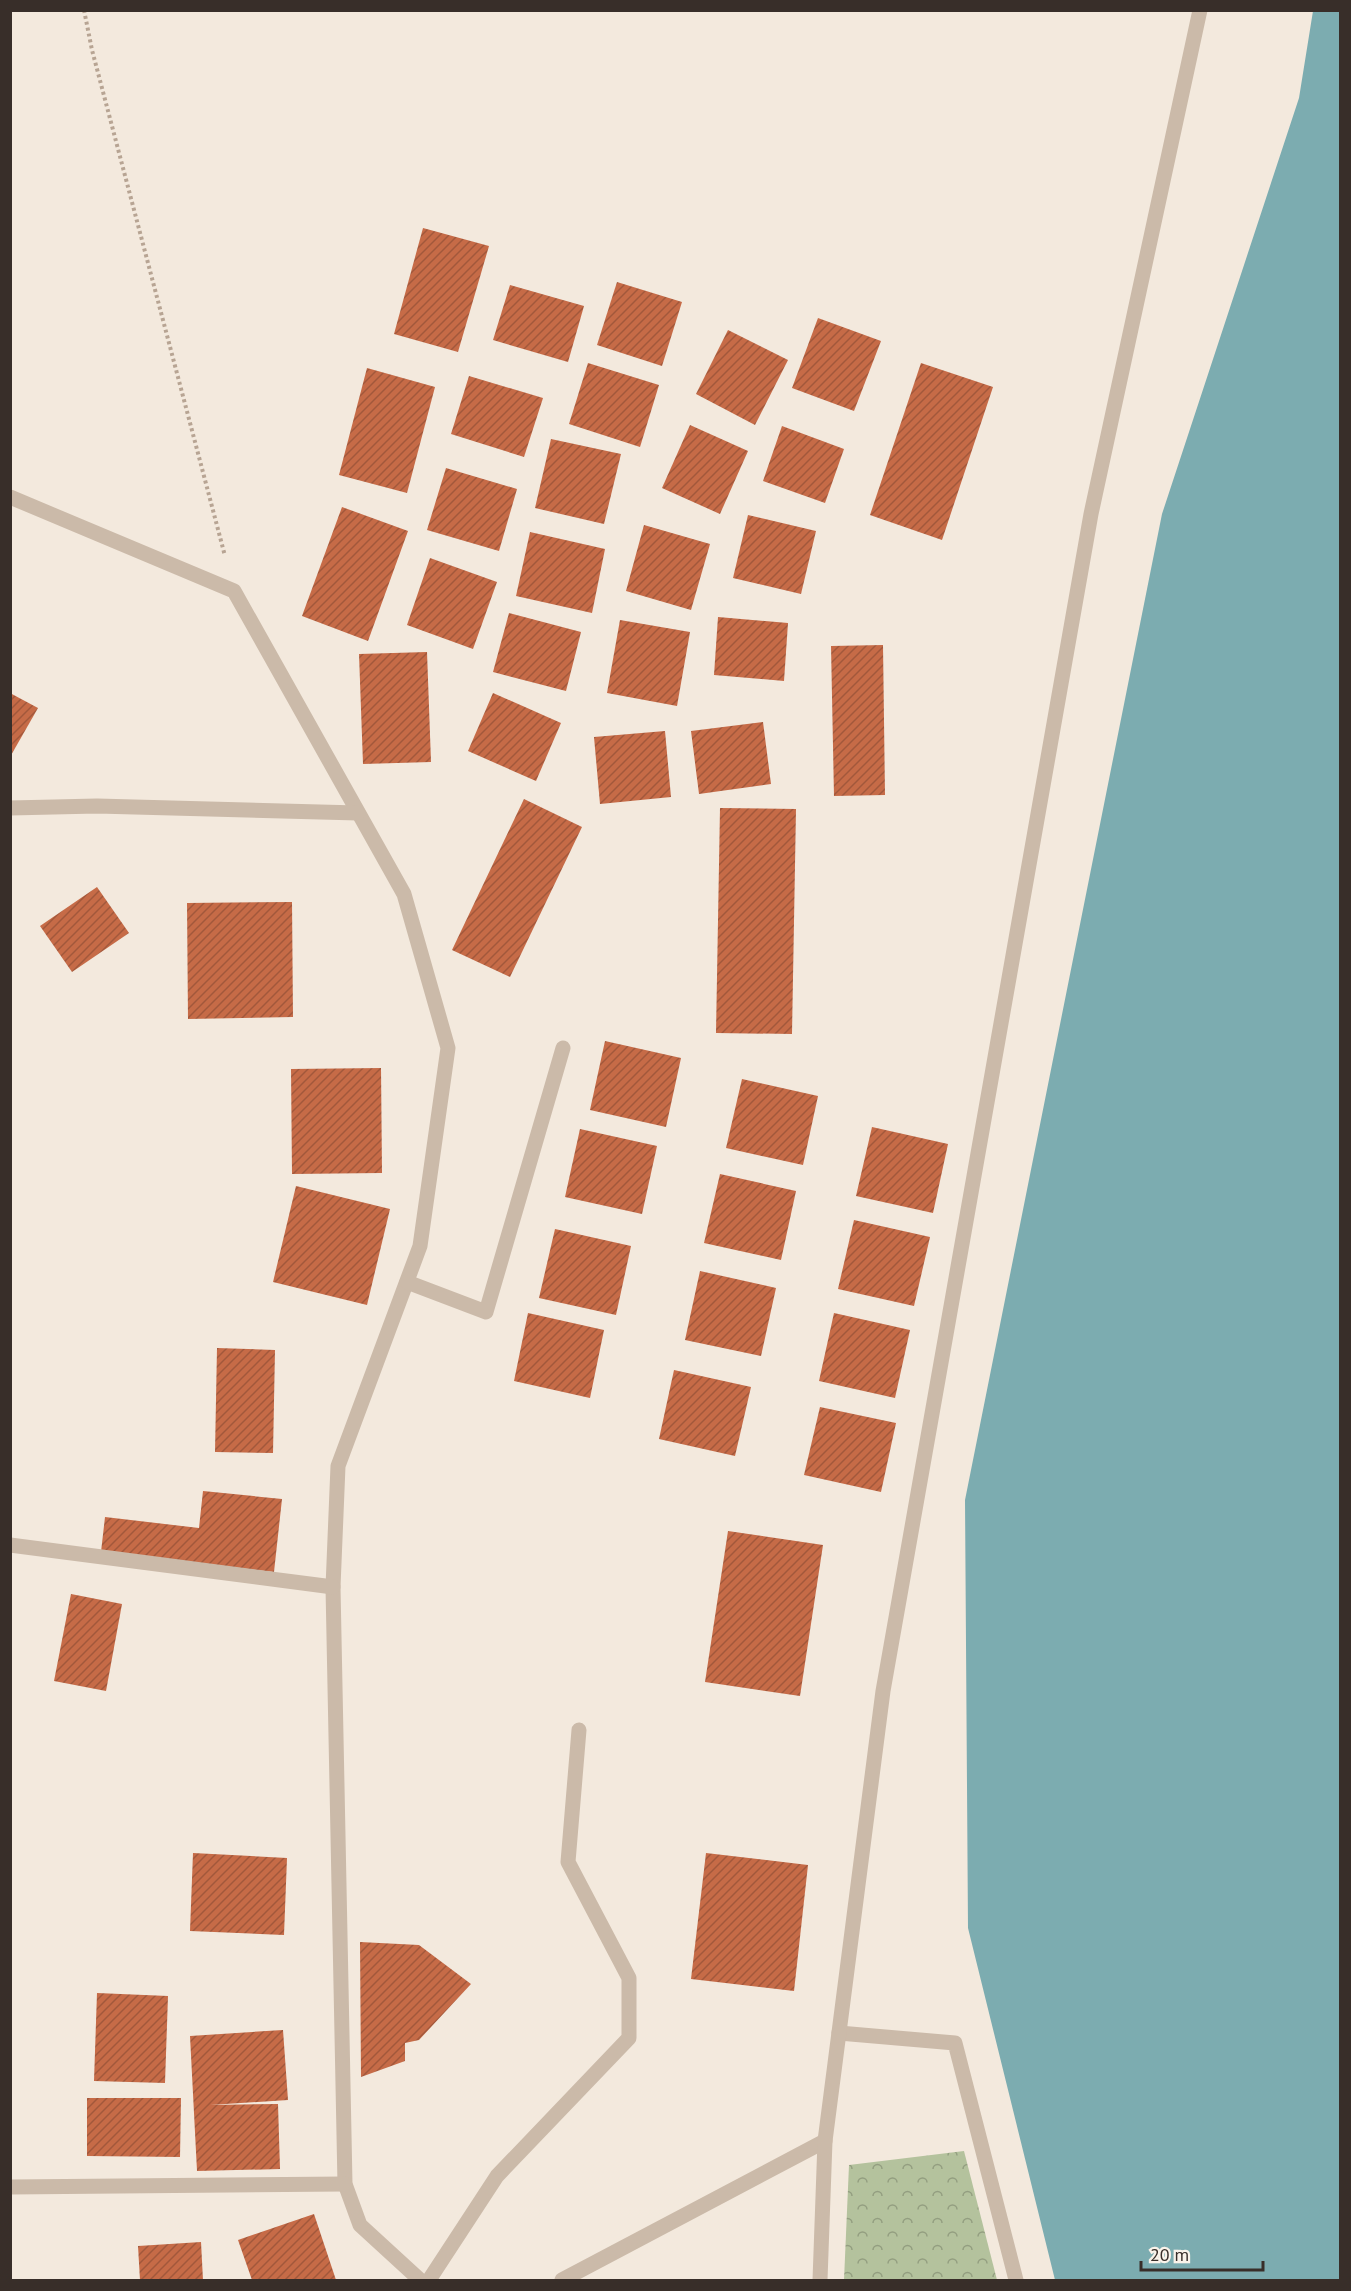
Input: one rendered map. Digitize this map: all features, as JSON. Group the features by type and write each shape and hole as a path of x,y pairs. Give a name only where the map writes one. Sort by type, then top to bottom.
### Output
{"street":[{"path":"820,2280 825,2141 883,1691 1091,514 1200,10"},
{"path":"10,497 234,591 404,894 448,1048 420,1246 338,1466 333,1587 345,2184 360,2225 420,2280"},
{"path":"10,808 97,806 358,813"},
{"path":"407,1282 486,1312 563,1048"},
{"path":"10,1545 333,1587"},
{"path":"429,2280 497,2176 629,2038 629,1978 568,1862 579,1730"},
{"path":"839,2033 955,2043 1016,2280"},
{"path":"562,2280 825,2141"},
{"path":"10,2187 345,2184"}],"path":[{"path":"84,10 92,50 234,591"}],"green space":[{"path":"964,2151 997,2280 844,2280 849,2165"}],"water":[{"path":"1313,11 1340,11 1340,2280 1055,2280 968,1928 965,1500 1162,514 1299,98"}],"building":[{"path":"423,228 489,246 458,352 394,334"},
{"path":"617,282 682,302 662,366 597,345"},
{"path":"510,285 584,306 568,362 493,340"},
{"path":"818,318 881,341 854,411 792,388"},
{"path":"728,330 788,360 755,425 696,394"},
{"path":"588,363 659,385 640,447 569,424"},
{"path":"921,363 993,387 942,540 870,515"},
{"path":"367,368 435,387 407,493 339,475"},
{"path":"469,376 543,398 524,457 451,434"},
{"path":"690,425 748,451 720,514 662,488"},
{"path":"782,426 844,449 825,503 763,481"},
{"path":"551,439 621,454 604,524 535,508"},
{"path":"446,468 517,489 499,551 427,530"},
{"path":"342,507 408,531 368,641 302,616"},
{"path":"748,515 816,531 801,594 733,578"},
{"path":"644,525 710,544 691,610 626,591"},
{"path":"530,532 605,549 592,613 516,596"},
{"path":"430,558 497,582 473,649 407,625"},
{"path":"509,613 581,632 566,691 493,672"},
{"path":"718,617 788,623 784,681 714,675"},
{"path":"620,620 690,632 677,706 607,693"},
{"path":"883,645 885,795 834,796 831,646"},
{"path":"427,652 431,762 363,764 359,654"},
{"path":"10,693 38,708 10,757"},
{"path":"493,693 561,723 536,781 468,751"},
{"path":"763,722 771,784 699,794 691,731"},
{"path":"665,731 671,797 600,804 594,737"},
{"path":"524,799 582,827 510,977 452,950"},
{"path":"720,808 796,809 792,1034 716,1033"},
{"path":"97,887 129,933 72,972 40,926"},
{"path":"292,902 293,1017 188,1019 187,903"},
{"path":"605,1041 681,1058 666,1127 590,1110"},
{"path":"381,1068 382,1173 292,1174 291,1069"},
{"path":"742,1079 818,1096 803,1165 726,1148"},
{"path":"872,1127 948,1144 933,1213 856,1196"},
{"path":"580,1129 657,1146 642,1214 565,1197"},
{"path":"720,1174 796,1191 781,1260 704,1243"},
{"path":"296,1186 390,1209 367,1305 273,1282"},
{"path":"854,1220 930,1237 914,1306 838,1289"},
{"path":"555,1229 631,1246 616,1315 539,1298"},
{"path":"700,1271 776,1288 761,1356 685,1340"},
{"path":"528,1313 604,1330 590,1398 514,1381"},
{"path":"834,1313 910,1330 895,1398 819,1381"},
{"path":"217,1348 275,1350 273,1453 215,1452"},
{"path":"674,1370 751,1387 735,1456 659,1439"},
{"path":"820,1407 896,1423 881,1492 804,1475"},
{"path":"203,1491 282,1499 274,1572 101,1552 105,1517 199,1528"},
{"path":"728,1531 823,1545 800,1696 705,1682"},
{"path":"71,1594 122,1604 106,1691 54,1681"},
{"path":"193,1853 287,1858 284,1935 190,1931"},
{"path":"706,1853 808,1865 794,1991 691,1979"},
{"path":"360,1942 419,1945 471,1984 419,2040 405,2043 405,2061 361,2077"},
{"path":"97,1993 168,1996 165,2083 94,2081"},
{"path":"283,2030 288,2100 210,2105 278,2104 280,2169 197,2171 190,2036"},
{"path":"87,2098 181,2098 180,2157 87,2156"},
{"path":"314,2214 336,2280 252,2280 238,2240"},
{"path":"201,2242 203,2280 140,2280 138,2246"}]}
